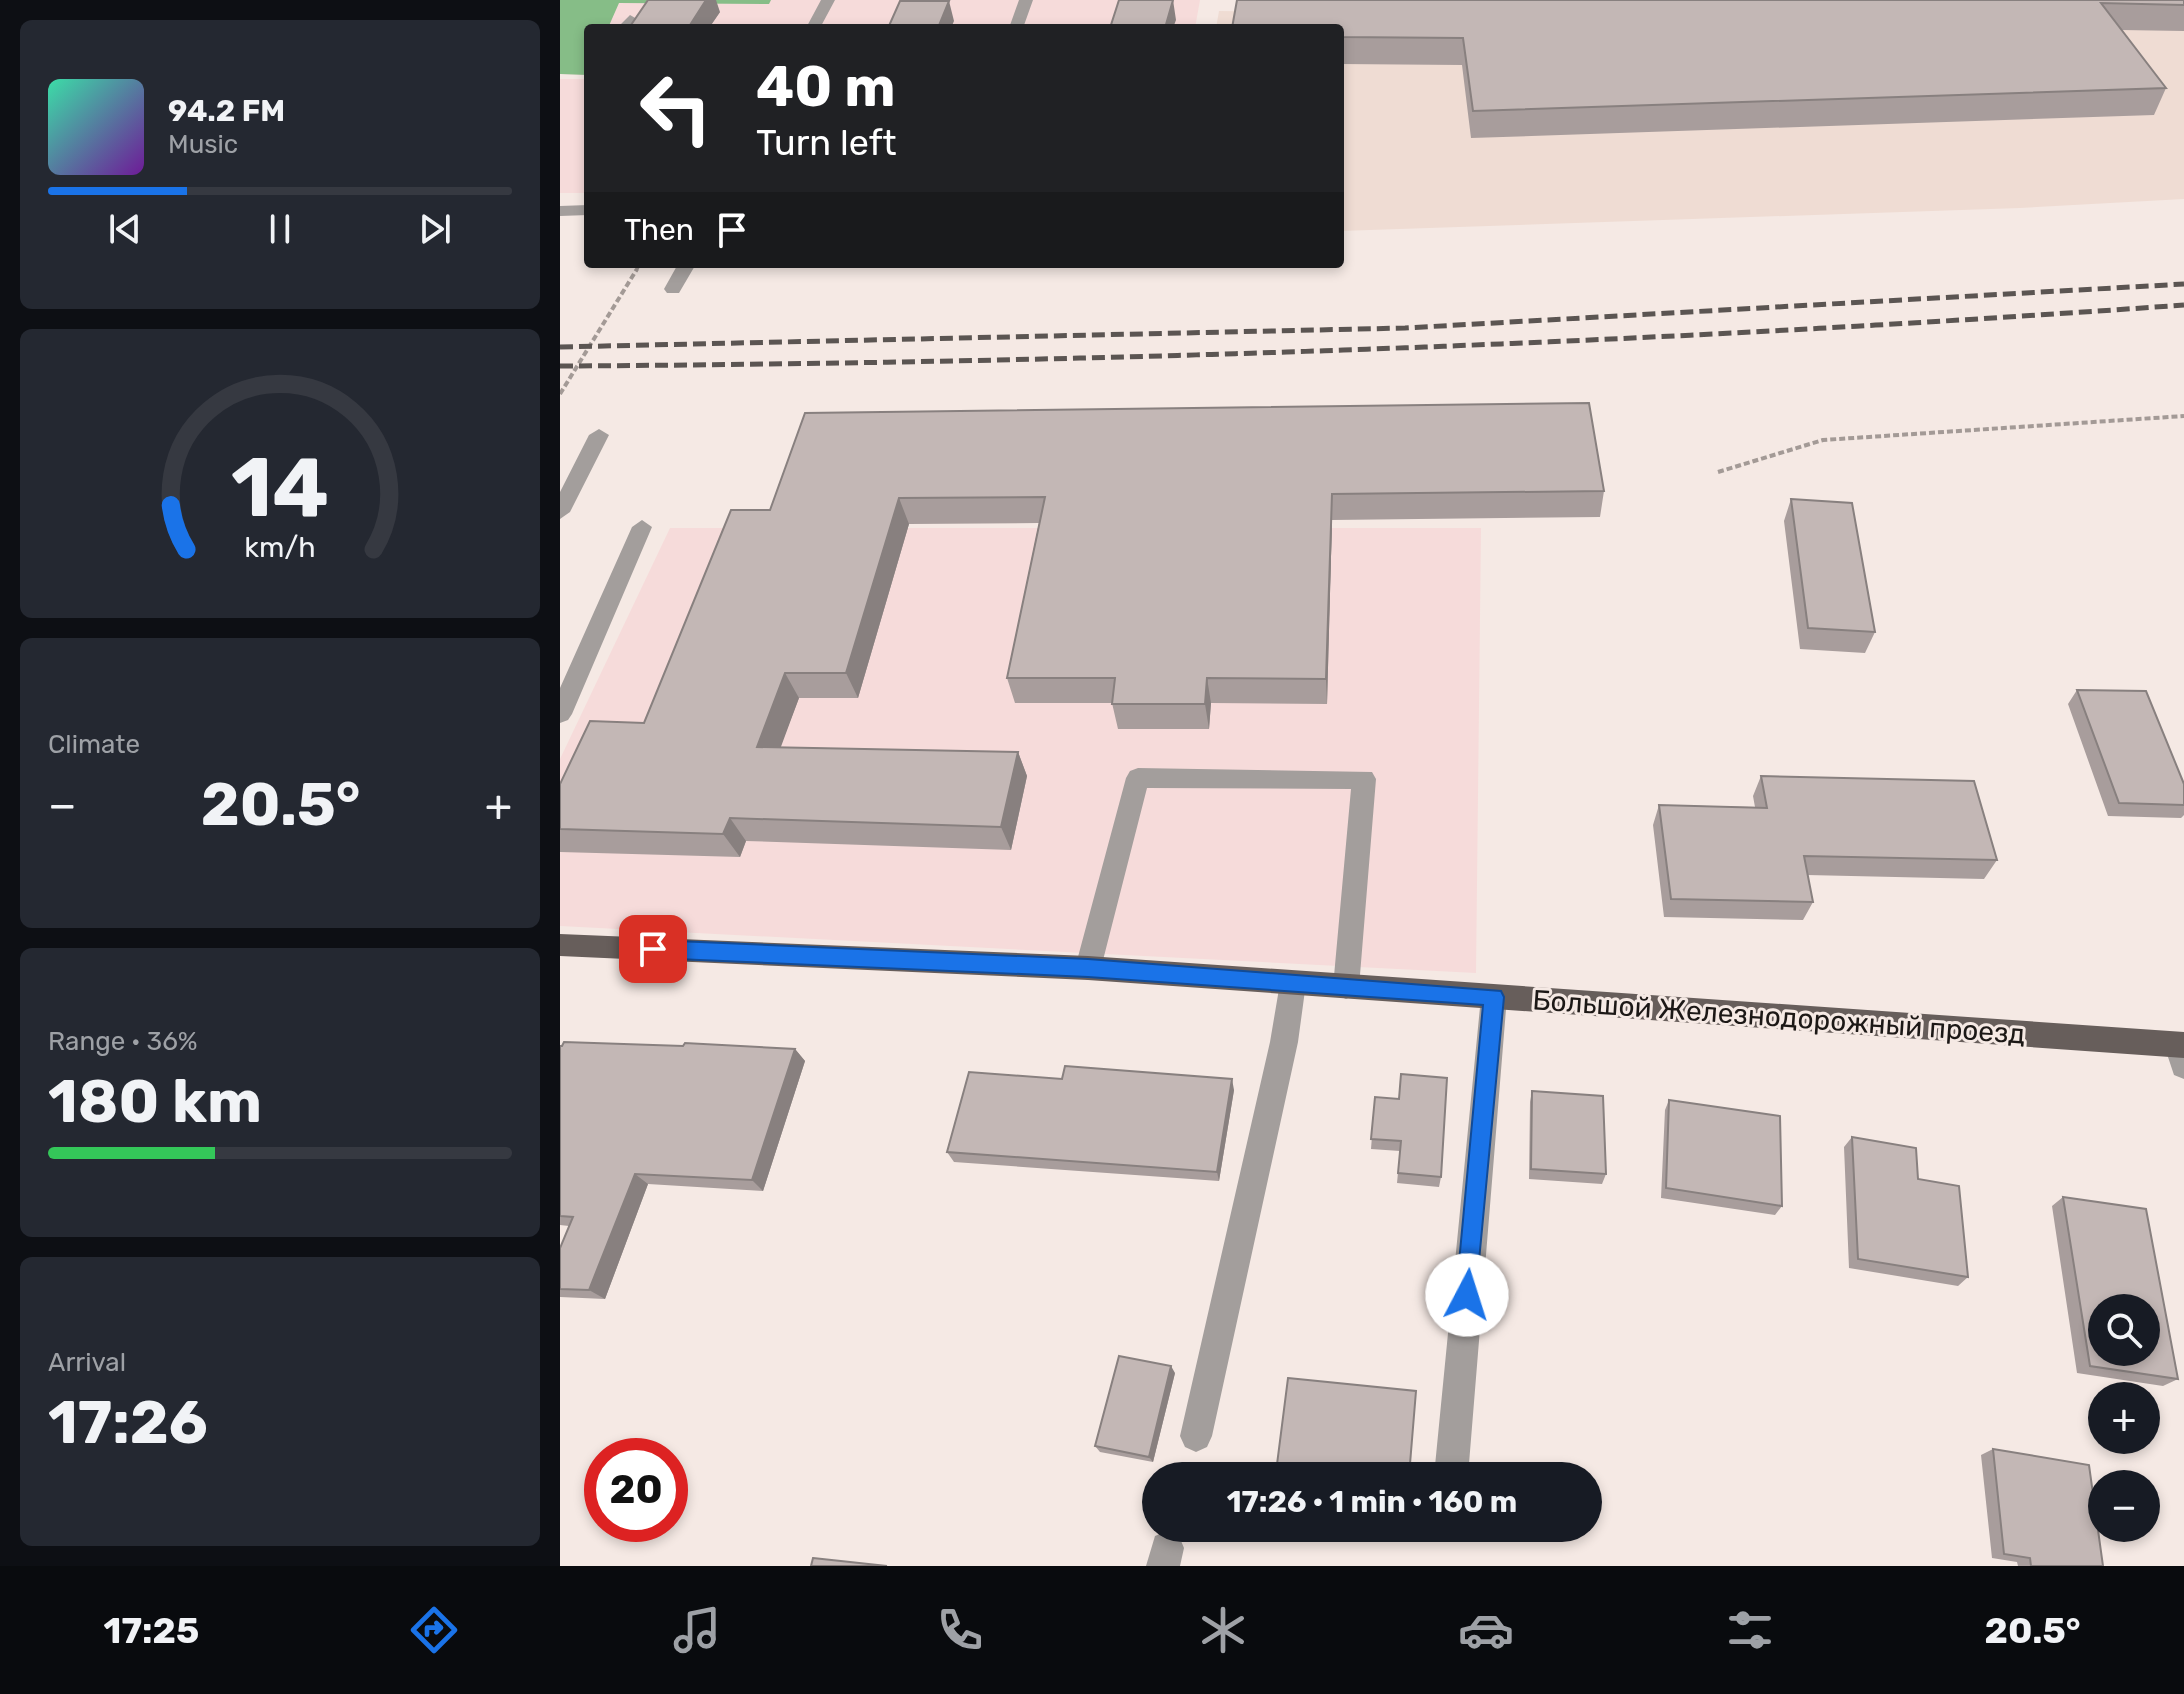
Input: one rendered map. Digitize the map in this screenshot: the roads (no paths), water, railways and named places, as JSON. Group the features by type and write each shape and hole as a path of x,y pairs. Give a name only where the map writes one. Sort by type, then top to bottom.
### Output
{"main road":[{"name":"Большой Железнодорожный проезд","path":"560,945 1088,968 2182,1052"}],"street":[{"path":"815,24 828,0"},
{"path":"1017,24 1026,0"},
{"path":"560,211 584,210"},
{"path":"673,289 685,268"},
{"path":"560,512 599,435"},
{"path":"560,714 642,527"},
{"path":"1088,968 1138,778 1364,779 1346,987"},
{"path":"1196,1436 1284,1042 1293,983"},
{"path":"1452,1462 1494,997"}],"railway":[{"path":"560,347 1405,328 2184,284"},
{"path":"560,366 966,361 1372,349 1778,331 2184,305"}]}
